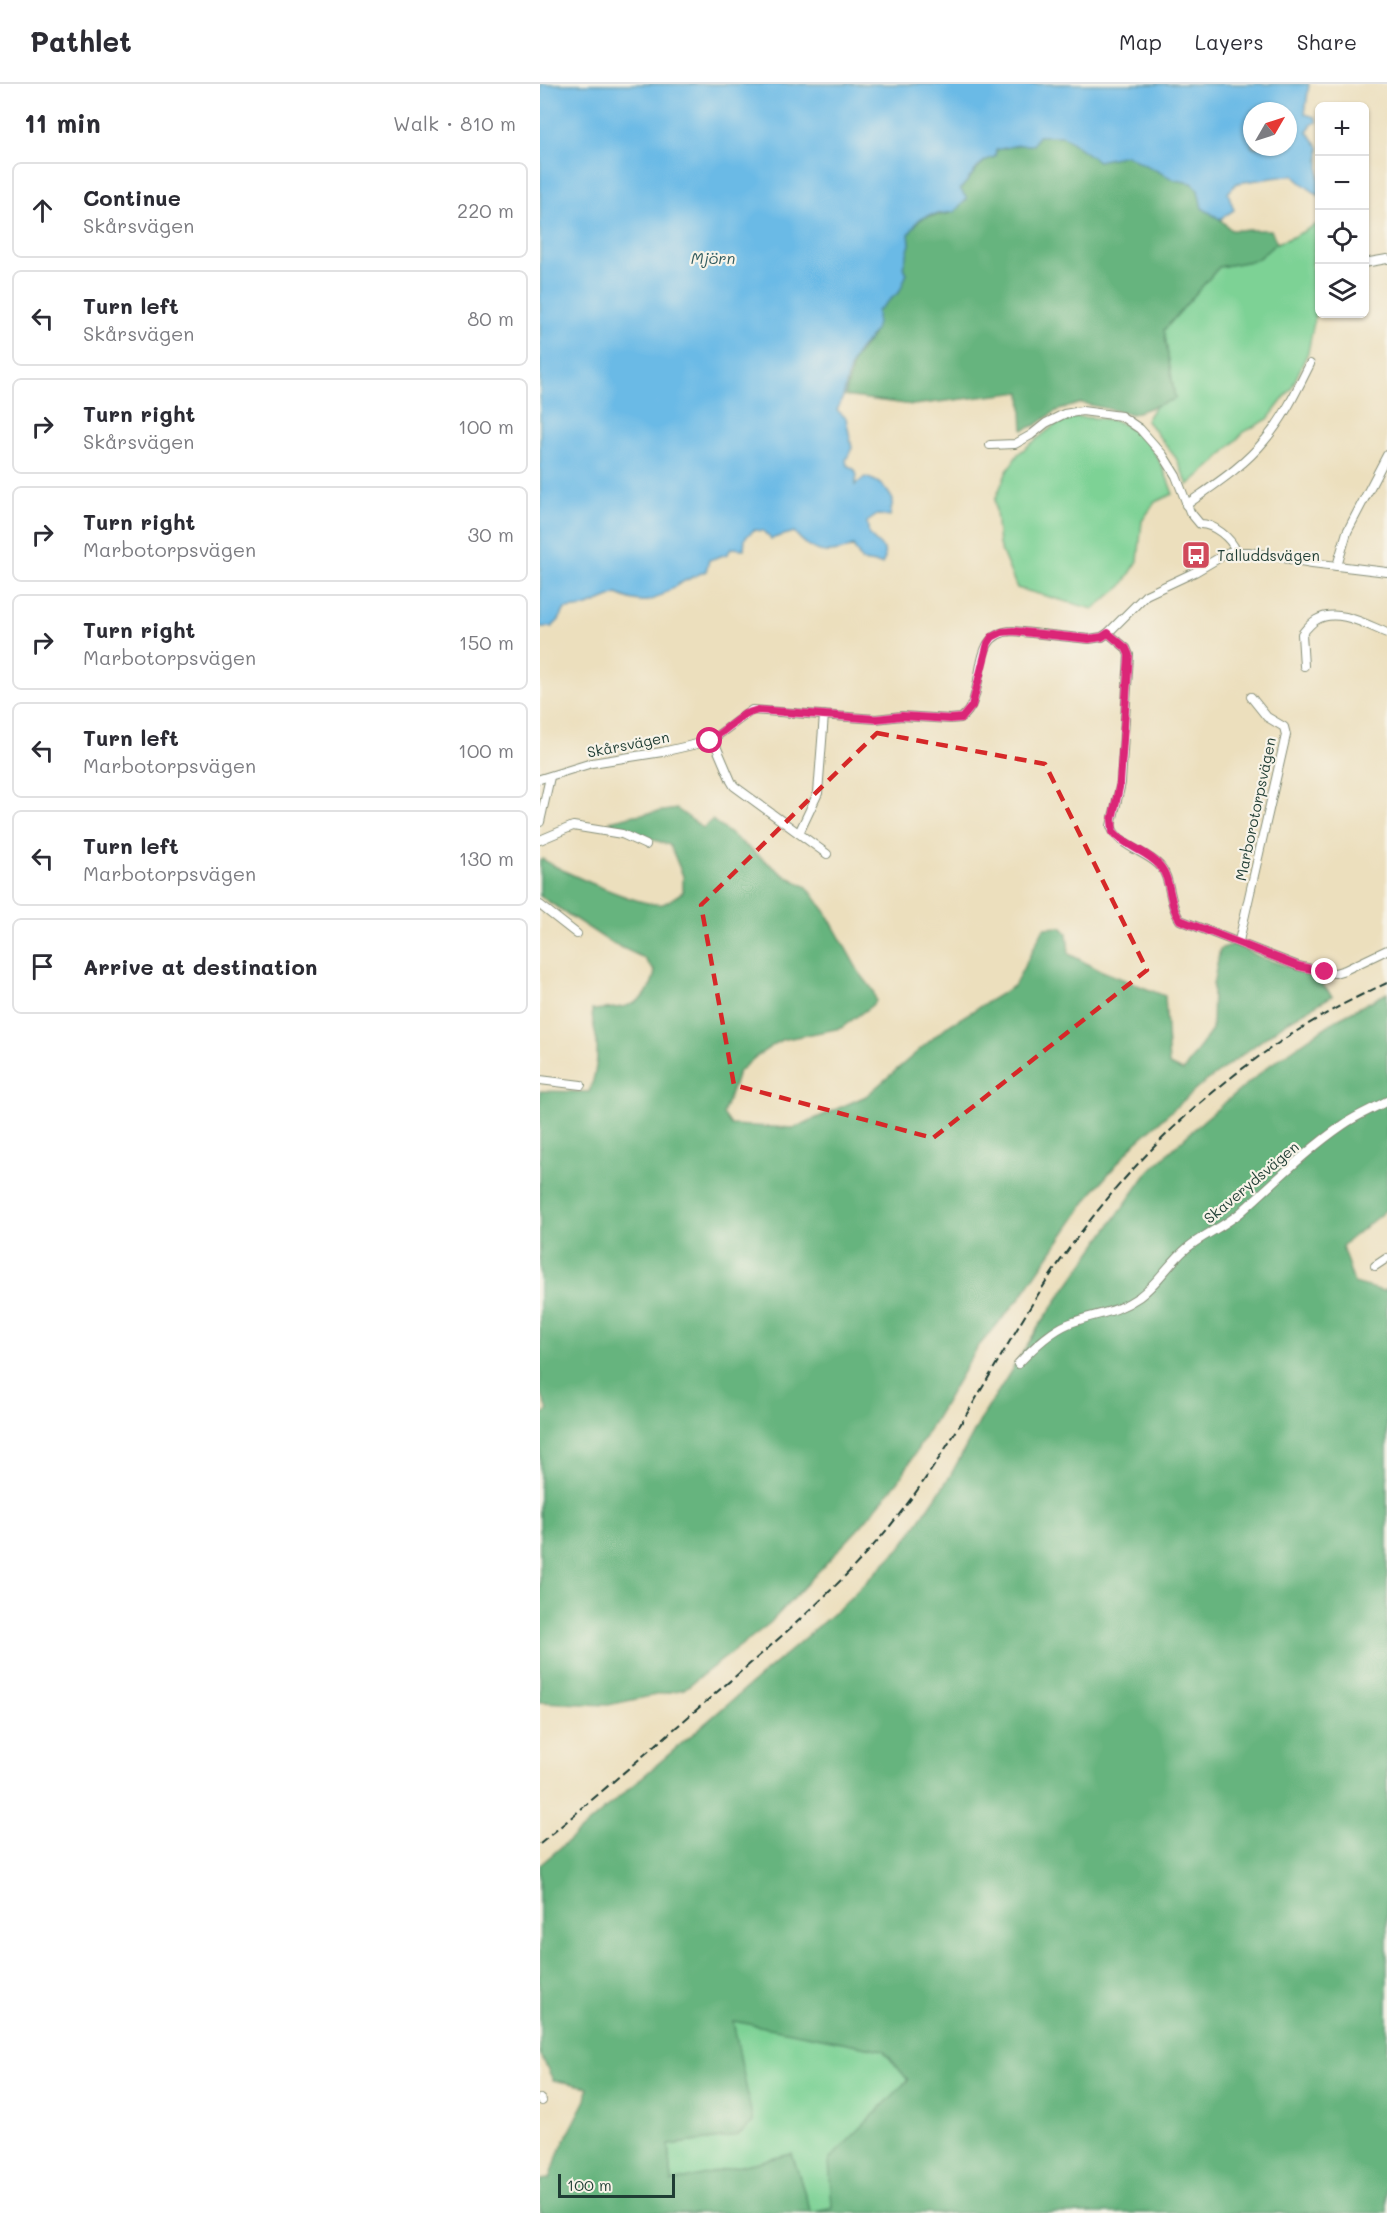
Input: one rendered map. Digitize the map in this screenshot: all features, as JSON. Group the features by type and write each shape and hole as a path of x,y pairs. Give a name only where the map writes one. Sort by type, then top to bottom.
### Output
{"street":[{"path":"1369,262 1387,260"},
{"path":"1186,505 1235,470 1266,439 1311,364"},
{"path":"990,445 1015,444 1046,423 1073,412 1121,416 1140,429 1169,464 1176,476 1186,505 1200,524 1205,524 1224,535 1236,551"},
{"path":"1337,567 1347,532 1387,455"},
{"path":"1387,572 1337,567 1236,551 1223,555 1195,572 1146,595 1108,633 1126,648 1129,655 1120,783 1112,820 1113,832 1160,865 1165,875 1172,907 1180,920 1239,941 1298,966 1335,973 1387,950"},
{"path":"1304,666 1302,634 1315,621 1328,615 1353,619 1387,633"},
{"name":"Skårsvägen","path":"540,779 592,763 662,752 713,739 752,710 876,719 902,716 962,718 972,706 985,650 992,637 1002,632 1013,631 1089,639 1102,637 1108,633"},
{"name":"Marborotorpsvägen","path":"1239,941 1286,735 1284,727 1267,717 1251,697"},
{"path":"799,833 818,793 824,715"},
{"path":"713,739 734,786 827,854"},
{"path":"540,822 550,777"},
{"path":"540,840 573,826 622,834 646,845"},
{"path":"540,905 577,934"},
{"path":"540,1080 581,1084"},
{"name":"Skaverydsvägen","path":"1018,1364 1030,1351 1059,1329 1122,1308 1140,1296 1155,1284 1187,1247 1215,1231 1241,1212 1301,1157 1343,1125 1387,1101"},
{"path":"1375,1266 1387,1258"}],"highlighted area":[{"path":"877,733 1045,764 1147,970 933,1138 734,1085 701,905"}],"green space":[{"path":"1038,136 1063,136 1098,161 1126,155 1175,180 1192,183 1198,190 1202,208 1220,219 1231,230 1271,230 1277,243 1256,260 1219,267 1164,330 1175,399 1132,414 1081,403 1056,411 1036,425 1023,430 1021,392 913,405 845,396 854,359 873,335 877,311 900,291 907,273 903,267 910,244 909,234 915,226 924,218 953,212 959,208 967,199 960,189 984,162 995,157 996,150 1018,145 1033,145"},
{"path":"1315,225 1312,265 1315,317 1308,352 1291,389 1268,419 1244,432 1214,463 1188,485 1176,458 1146,420 1155,406 1175,398 1164,330 1219,267 1256,260 1277,243"},
{"path":"1075,417 1113,420 1138,434 1159,461 1173,494 1155,502 1142,521 1138,561 1122,586 1093,609 1017,588 999,545 995,500 1007,471 1018,454 1055,425"},
{"path":"677,809 703,828 712,820 784,875 807,887 825,911 859,972 873,990 876,1001 841,1028 781,1040 739,1071 723,1114 731,1125 794,1128 866,1096 946,1027 1014,986 1044,928 1061,927 1067,933 1069,954 1097,969 1165,996 1169,1065 1183,1071 1212,1030 1213,985 1220,949 1233,944 1262,958 1314,975 1332,996 1285,1023 1200,1086 1135,1143 1092,1193 1019,1299 977,1348 900,1479 861,1526 770,1623 684,1689 608,1705 540,1702 540,1416 548,1410 540,1392 540,1091 589,1092 597,1056 592,1010 632,1004 646,993 655,972 644,958 610,942 540,896 540,860 620,895 652,904 663,904 683,892 683,876 670,845 617,828 610,821"},
{"path":"1387,993 1387,1209 1342,1246 1354,1283 1383,1291 1387,1289 1387,2213 816,2213 832,2208 829,2160 908,2080 883,2050 733,2021 753,2122 737,2136 669,2145 672,2182 792,2154 811,2213 540,2213 540,2180 550,2179 558,2154 586,2100 588,2087 553,2080 540,2053 540,1865 843,1605 902,1546 949,1478 981,1419 1039,1326 1147,1173 1204,1120 1270,1065 1339,1018"},
{"path":"733,2020 883,2050 908,2080 897,2091 833,2208 811,2213 792,2154 672,2183 669,2145 737,2136"}],"water":[{"name":"Mjörn","path":"540,84 1309,84 1305,114 1315,117 1315,123 1307,131 1315,142 1315,193 1293,175 1237,183 1228,193 1234,210 1220,219 1202,208 1198,190 1192,183 1175,180 1126,155 1098,161 1063,136 1038,136 1033,145 1018,145 996,150 995,157 984,161 960,189 967,199 954,212 919,219 909,234 910,244 903,267 907,273 900,291 877,311 876,327 853,360 837,410 846,418 852,448 846,460 847,465 855,470 857,476 855,485 865,477 882,485 893,500 890,516 877,515 867,522 869,535 884,549 885,558 882,564 862,561 853,546 836,552 821,551 807,545 794,532 771,539 763,531 754,530 745,538 744,549 732,548 727,554 709,560 706,571 656,598 636,601 617,594 585,607 565,609 552,627 540,627"}],"railway":[{"path":"540,1844 785,1633 870,1549 931,1471 1039,1293 1072,1244 1148,1153 1190,1112 1235,1074 1283,1040 1334,1009 1387,983"}],"place":[{"name":"Talluddsvägen","path":"1196,555"}],"route":[{"path":"710,741 752,710 876,719 902,716 962,718 972,706 985,650 992,637 1002,632 1013,631 1089,639 1102,637 1108,633 1126,648 1129,655 1120,783 1111,826 1113,832 1160,865 1165,875 1172,907 1180,920 1239,941 1298,966 1325,972"}]}
